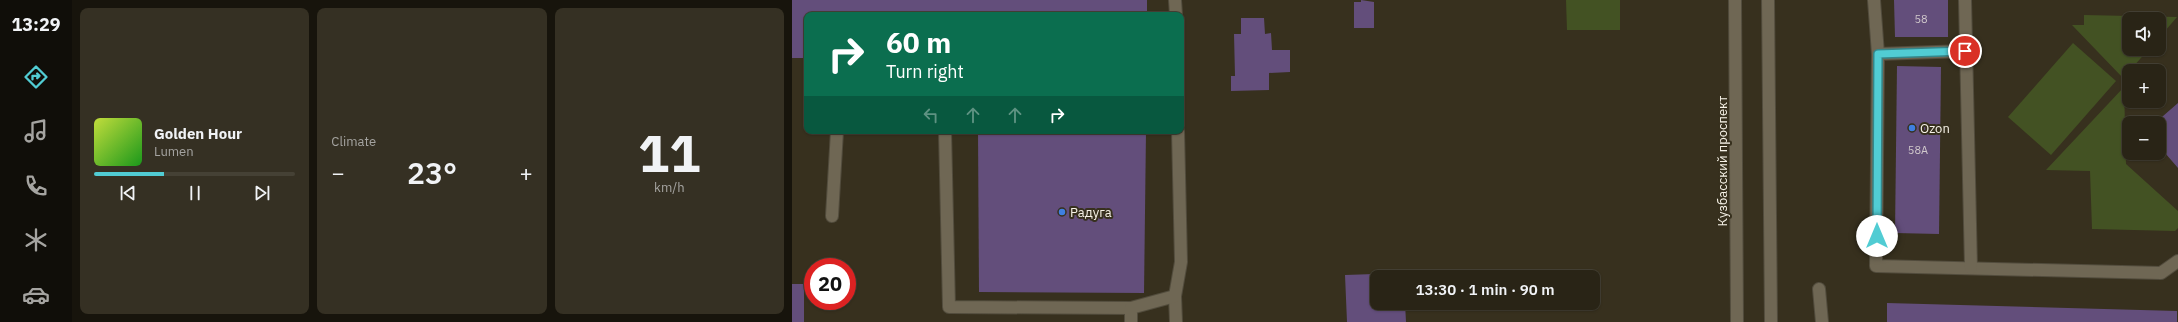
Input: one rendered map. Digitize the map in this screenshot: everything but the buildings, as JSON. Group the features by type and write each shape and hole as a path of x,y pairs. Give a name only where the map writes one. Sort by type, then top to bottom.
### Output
{"street":[{"path":"1175,0 1176,12"},
{"name":"Кузбасский проспект","path":"1734,0 1737,322"},
{"path":"1874,0 1878,54 1876,266 2161,273 2178,261"},
{"path":"1965,0 1971,268"},
{"path":"1771,2 1771,322"},
{"path":"1878,54 1965,51"},
{"path":"832,216 837,134"},
{"path":"945,134 949,306 1131,308 1175,296"},
{"path":"1176,322 1175,296 1181,262 1178,134"},
{"path":"1819,290 1822,322"},
{"path":"1131,308 1131,322"}],"green space":[{"path":"1566,0 1620,0 1620,30 1567,30"},
{"path":"2084,15 2122,16 2122,56 2143,56 2136,64 2122,64 2122,77 2072,25 2084,25"},
{"path":"2166,17 2177,17 2166,30"},
{"path":"2073,43 2116,81 2051,155 2008,117"},
{"path":"2122,89 2122,108 2125,108 2125,116 2122,116 2122,160 2126,160 2126,164 2178,211 2178,228 2175,231 2092,229 2090,171 2046,170"}],"place":[{"name":"Ozon","path":"1912,128"},
{"name":"Радуга","path":"1062,212"}],"route":[{"path":"1877,236 1878,54 1965,51"}]}
